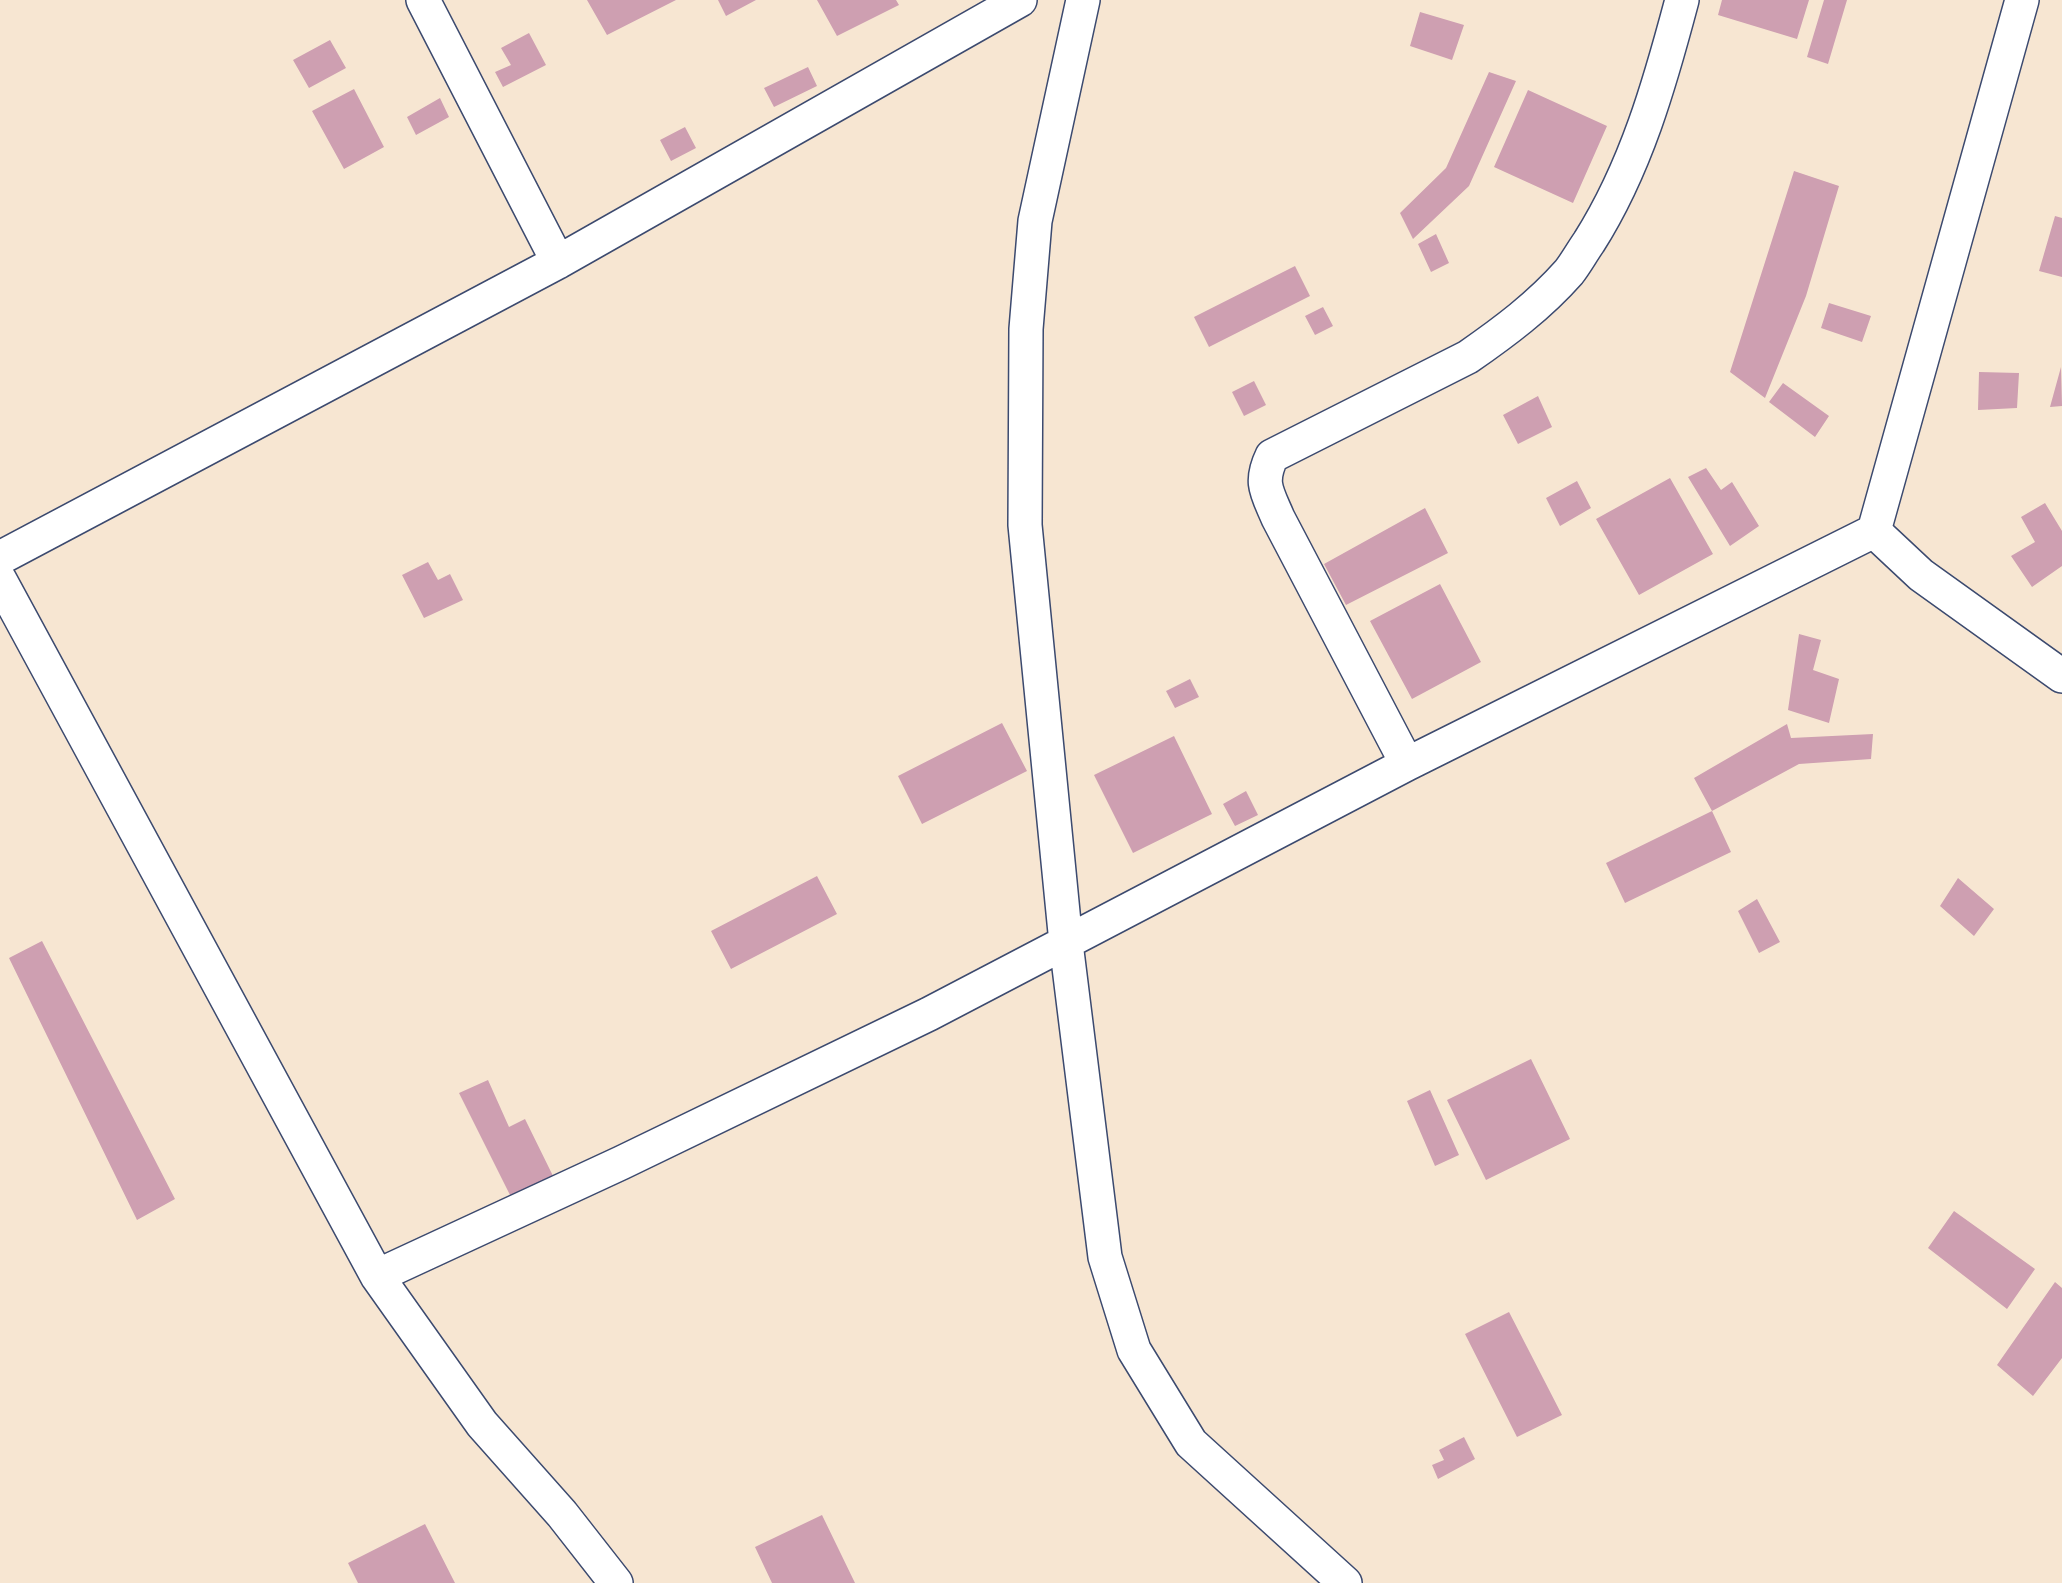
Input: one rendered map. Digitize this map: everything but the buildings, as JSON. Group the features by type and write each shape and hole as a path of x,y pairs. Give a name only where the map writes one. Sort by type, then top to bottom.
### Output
{"street":[{"path":"423,0 558,262"},
{"path":"0,558 558,262 1020,0"},
{"path":"1083,0 1035,221 1026,329 1025,525 1066,943 1105,1257 1134,1350 1191,1443 1345,1583"},
{"path":"1407,764 1278,518 1266,488 1265,471 1272,456 1468,357 1543,300 1571,270 1601,223 1627,171 1660,82 1682,0"},
{"path":"377,1276 642,1153 929,1014 1407,764 1874,531 2022,0"},
{"path":"1874,531 1921,575 2062,676"},
{"path":"0,580 377,1276 482,1424 562,1514 616,1583"}]}
